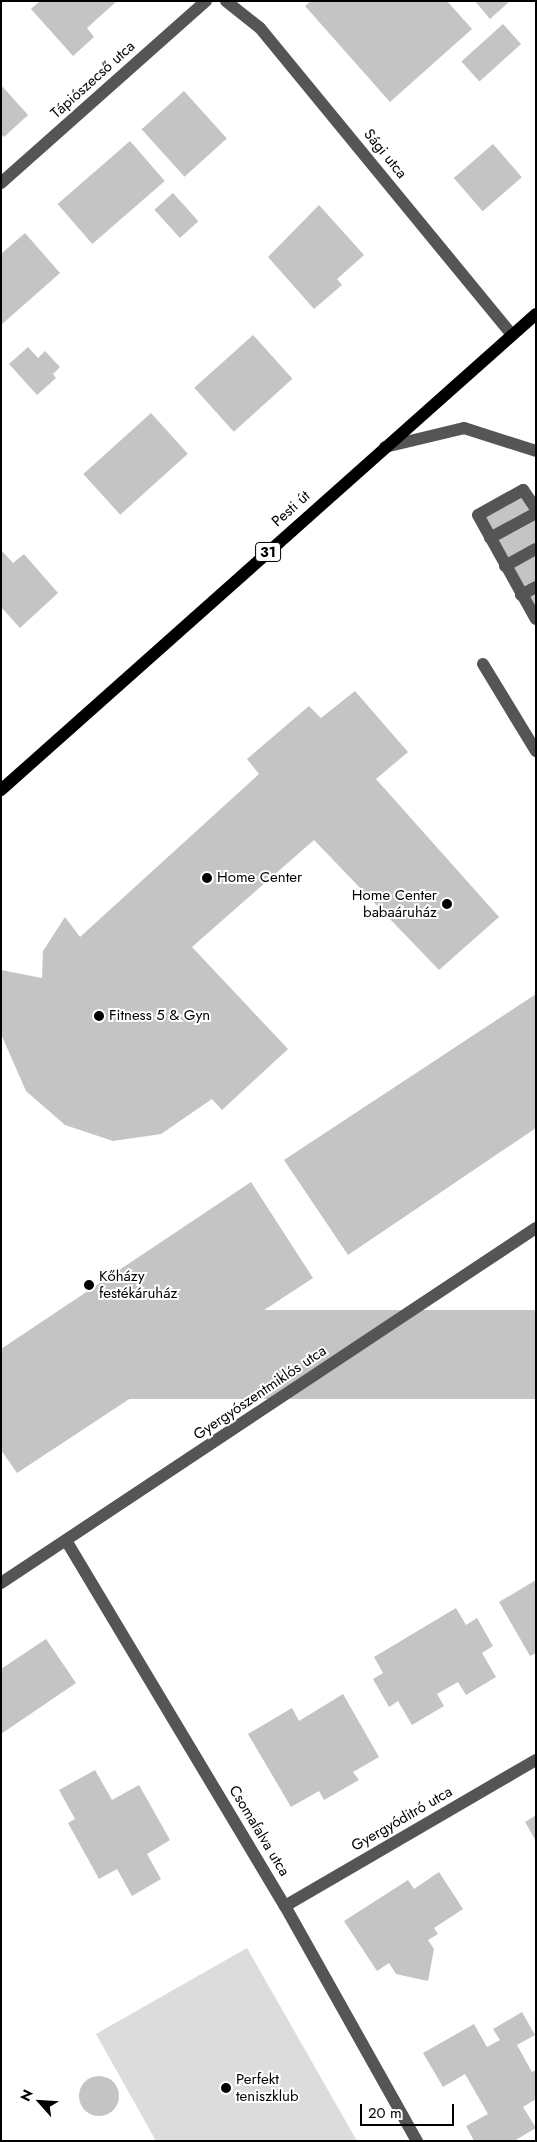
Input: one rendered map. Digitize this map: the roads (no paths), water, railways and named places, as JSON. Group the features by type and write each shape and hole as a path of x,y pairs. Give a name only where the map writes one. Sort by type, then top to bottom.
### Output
{"main road":[{"name":"Pesti út","path":"1,790 536,314"}],"street":[{"name":"Tápiószecső utca","path":"1,183 206,1"},
{"name":"Sági utca","path":"226,1 260,28 512,335"},
{"path":"385,447 464,428 488,433 536,452"},
{"path":"536,509 523,490 478,515 521,596 536,619"},
{"path":"490,538 536,514"},
{"path":"505,566 536,550"},
{"path":"521,596 536,587"},
{"path":"483,664 536,752"},
{"name":"Gyergyószentmiklós utca","path":"1,1583 67,1542 536,1228"},
{"name":"Csomafalva utca","path":"67,1542 285,1906 417,2141"},
{"name":"Gyergyóditró utca","path":"285,1906 536,1760"}],"place":[{"name":"Home Center","path":"207,878"},
{"name":"Home Center babaáruház","path":"447,904"},
{"name":"Fitness 5 & Gyn","path":"99,1016"},
{"name":"Kőházy festékáruház","path":"89,1285"},
{"name":"Perfekt teniszklub","path":"226,2088"}]}
